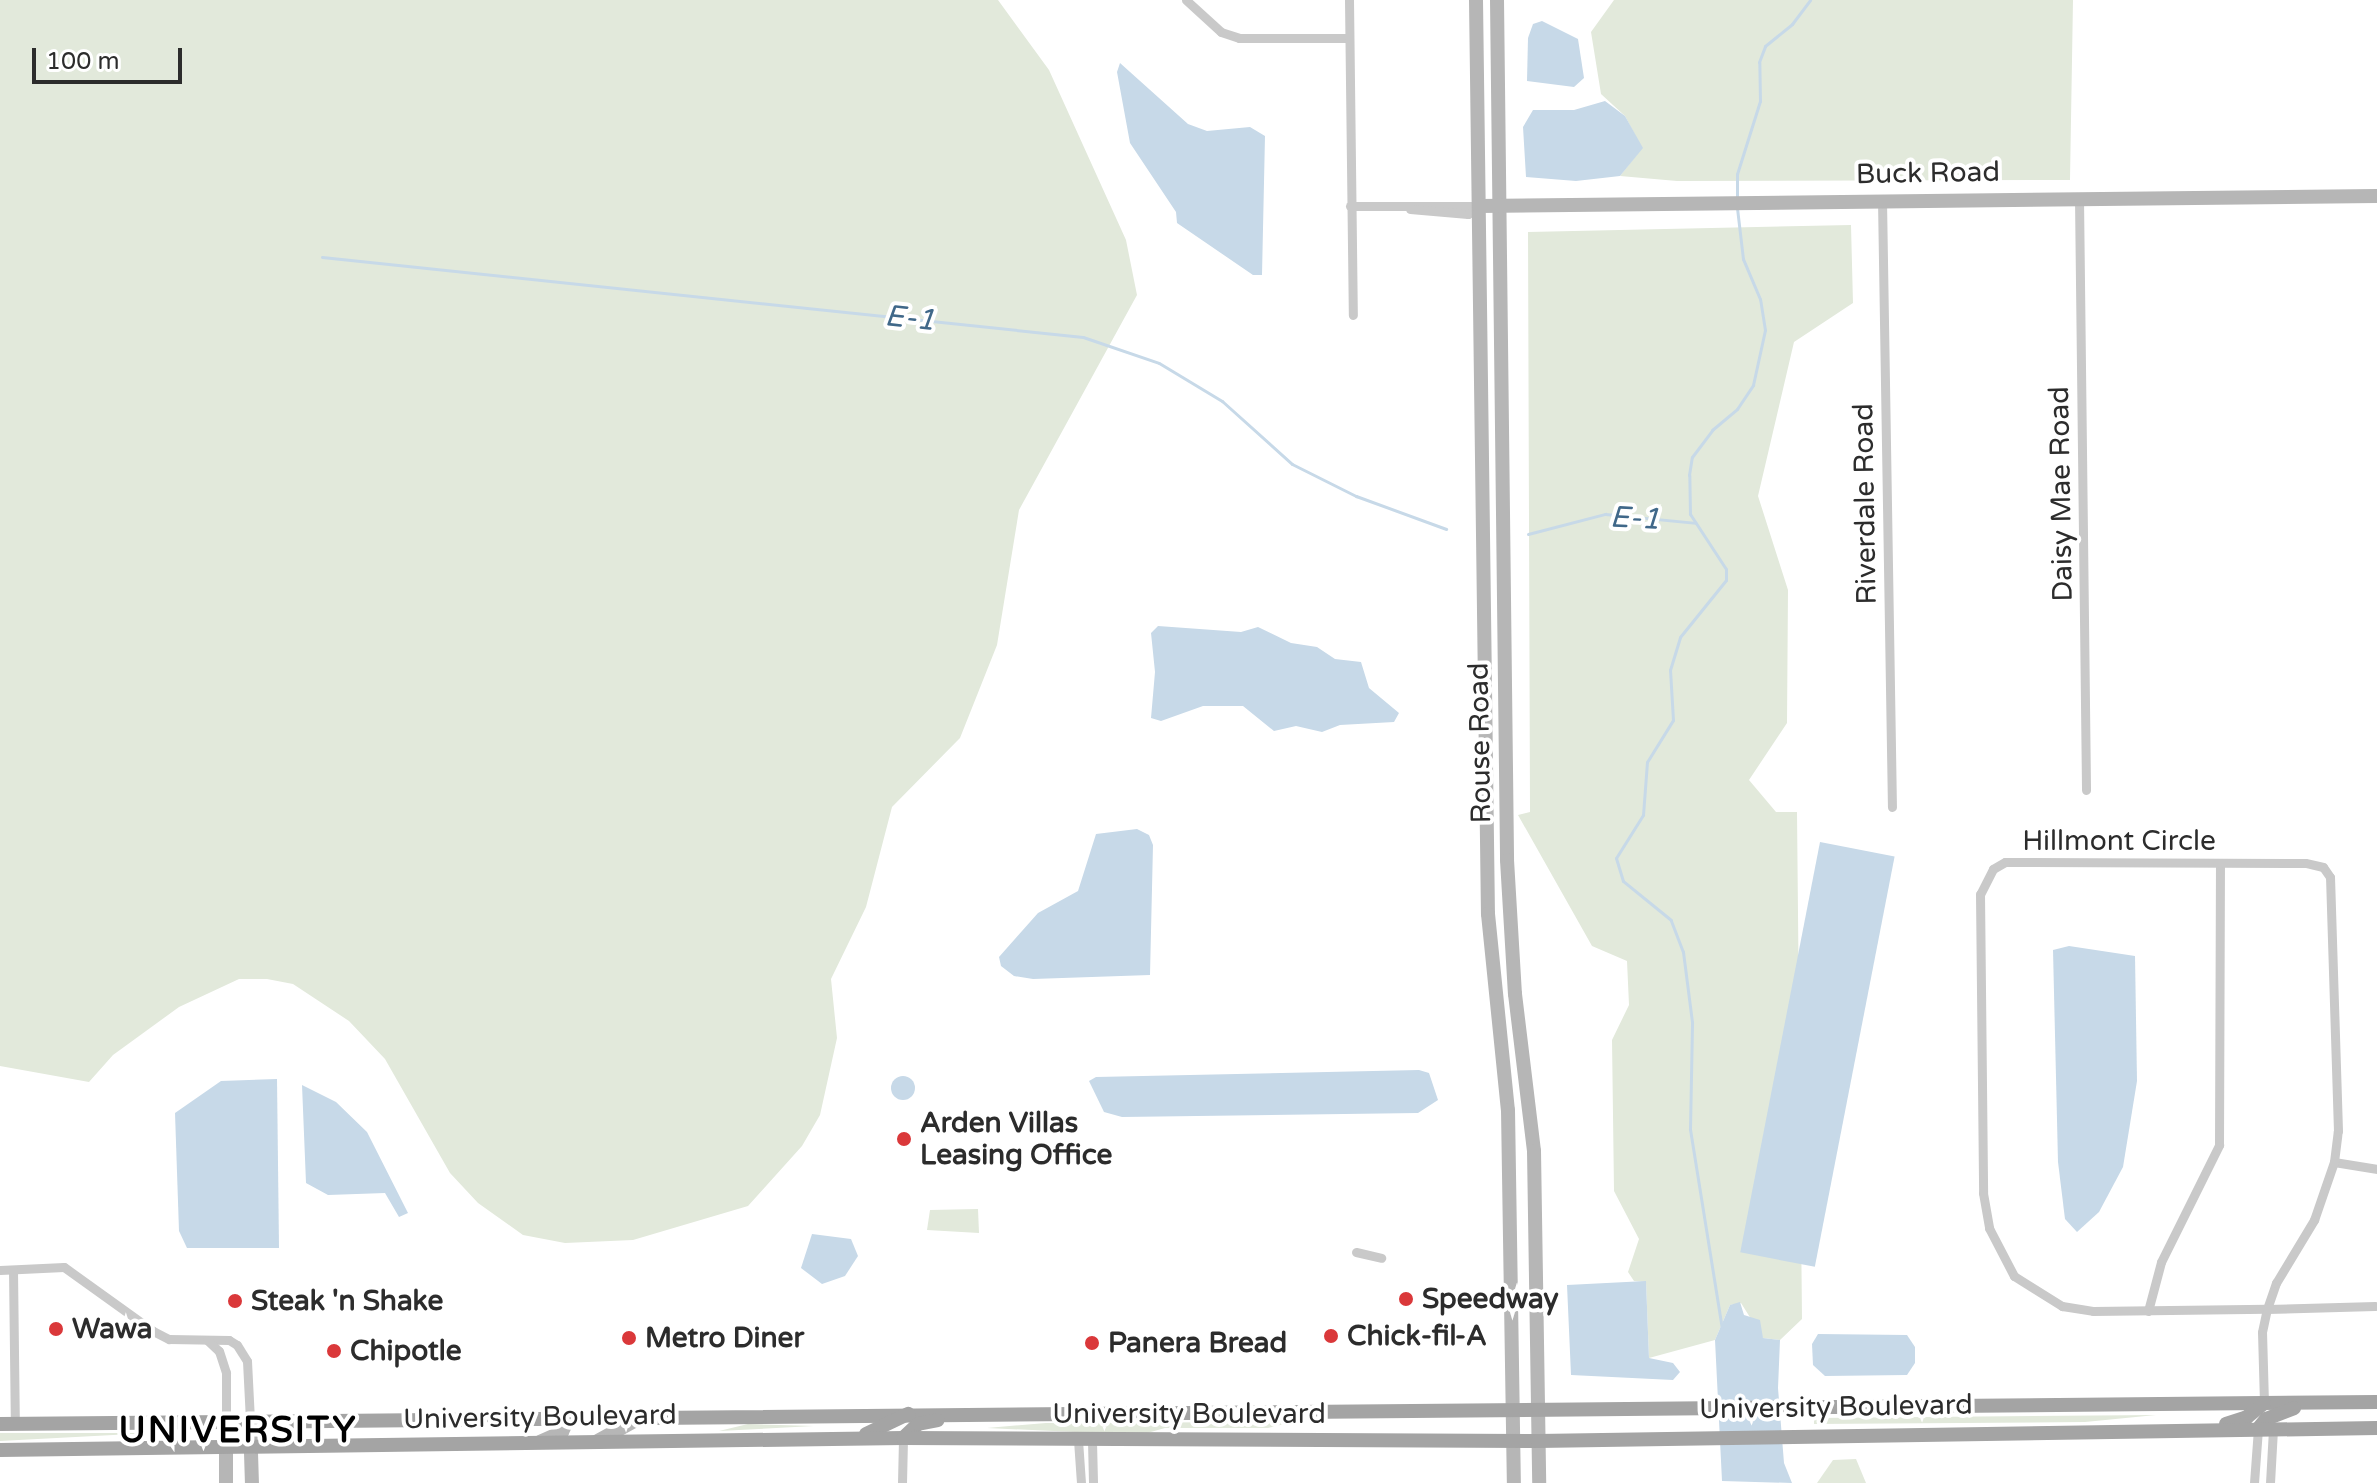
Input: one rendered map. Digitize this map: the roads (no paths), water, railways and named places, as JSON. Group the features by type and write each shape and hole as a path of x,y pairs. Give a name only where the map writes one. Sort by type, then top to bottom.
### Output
{"main road":[{"path":"2258,1429 2278,1412 2317,1402"},
{"name":"University Boulevard","path":"8,1424 2377,1402"},
{"path":"2211,1429 2247,1417 2264,1403"},
{"path":"903,1438 918,1424 969,1413"},
{"path":"847,1439 884,1429 908,1414"},
{"name":"University Boulevard","path":"0,1450 903,1438 1538,1441 1813,1433 2377,1428"}],"street":[{"path":"1186,0 1221,32 1239,38 1349,38"},
{"path":"1349,0 1353,315"},
{"name":"Rouse Road","path":"1476,0 1488,914 1508,1110 1514,1483"},
{"name":"Rouse Road","path":"1497,0 1509,914 1534,1151 1539,1483"},
{"name":"Buck Road","path":"1350,206 1427,210 1701,201 2377,196"},
{"name":"Daisy Mae Road","path":"2079,198 2086,790"},
{"name":"Riverdale Road","path":"1882,200 1892,807"},
{"name":"Hillmont Circle","path":"2264,1403 2262,1332 2267,1309 2276,1283 2314,1220 2334,1162 2338,1131 2330,877 2323,867 2305,863 2005,862 1993,869 1980,894 1983,1193 1989,1228 2014,1276 2037,1294 2062,1306 2093,1311 2267,1309"},
{"path":"2148,1311 2161,1262 2219,1145 2220,863"},
{"path":"1488,914 1509,914"},
{"path":"2334,1162 2377,1169"},
{"path":"1356,1252 1381,1258"},
{"path":"0,1270 64,1267 147,1329 169,1339 229,1340 247,1361 252,1483"},
{"path":"8,1424 13,1270"},
{"path":"2267,1309 2375,1306"},
{"path":"207,1340 219,1351 226,1373 226,1483"},
{"path":"596,1442 646,1416"},
{"path":"539,1442 562,1432 569,1417"},
{"path":"2254,1483 2258,1429"},
{"path":"2270,1483 2273,1429"},
{"path":"902,1483 903,1438"},
{"path":"1081,1483 1085,1440"},
{"path":"1085,1440 1093,1483"}],"water":[{"path":"1542,21 1578,39 1584,78 1574,87 1527,81 1528,38 1533,24"},
{"path":"1120,63 1188,124 1207,131 1250,127 1265,136 1262,275 1253,275 1177,223 1176,212 1130,143 1117,72"},
{"path":"1605,101 1625,116 1643,148 1620,176 1576,181 1526,177 1523,127 1533,110 1574,110"},
{"path":"1158,626 1241,632 1258,627 1291,643 1317,647 1335,659 1361,662 1369,688 1399,713 1394,722 1340,725 1322,732 1296,726 1274,731 1243,706 1203,706 1161,721 1151,718 1155,672 1151,633"},
{"path":"1137,829 1149,835 1153,845 1150,975 1033,979 1014,976 1001,966 999,957 1038,913 1078,891 1096,834"},
{"path":"1820,842 1895,857 1815,1267 1740,1252"},
{"path":"2069,946 2135,956 2137,1081 2123,1167 2099,1212 2077,1232 2065,1219 2058,1162 2053,950"},
{"path":"1419,1070 1429,1073 1438,1100 1418,1113 1122,1117 1104,1112 1089,1081 1096,1077"},
{"path":"903,1076 911,1080 915,1088 911,1096 903,1100 895,1096 891,1088 895,1080"},
{"path":"277,1079 279,1248 187,1248 179,1231 175,1113 221,1081"},
{"path":"302,1085 336,1102 367,1132 408,1213 399,1217 385,1193 328,1195 306,1183"},
{"path":"812,1234 851,1239 858,1256 845,1276 822,1284 801,1268"},
{"path":"1646,1281 1649,1358 1673,1363 1680,1372 1673,1380 1571,1375 1567,1285"},
{"path":"1740,1302 1744,1315 1760,1320 1763,1338 1780,1340 1778,1388 1784,1463 1792,1483 1722,1481 1715,1340 1730,1305"},
{"path":"1818,1334 1907,1335 1915,1347 1915,1363 1907,1375 1825,1376 1813,1365 1812,1344"}],"waterway":[{"path":"1737,196 1737,174 1760,101 1759,62 1765,46 1792,24 1810,0"},
{"path":"1722,1329 1690,1129 1692,1022 1683,952 1671,920 1623,881 1616,858 1643,815 1647,762 1673,720 1670,670 1680,637 1726,580 1726,569 1690,514 1689,475 1692,457 1712,430 1737,409 1753,385 1765,330 1760,299 1743,259 1737,208"},
{"name":"E-1","path":"322,257 1083,337 1159,363 1222,401 1292,464 1356,496 1446,529"},
{"name":"E-1","path":"1528,534 1605,514 1696,523"}],"place":[{"name":"Arden Villas Leasing Office","path":"904,1139"},
{"name":"Speedway","path":"1406,1299"},
{"name":"Steak 'n Shake","path":"235,1301"},
{"name":"Wawa","path":"56,1329"},
{"name":"Chick-fil-A","path":"1331,1336"},
{"name":"Metro Diner","path":"629,1338"},
{"name":"Panera Bread","path":"1092,1343"},
{"name":"Chipotle","path":"334,1351"}],"district":[{"name":"UNIVERSITY","path":"238,1431"}]}
